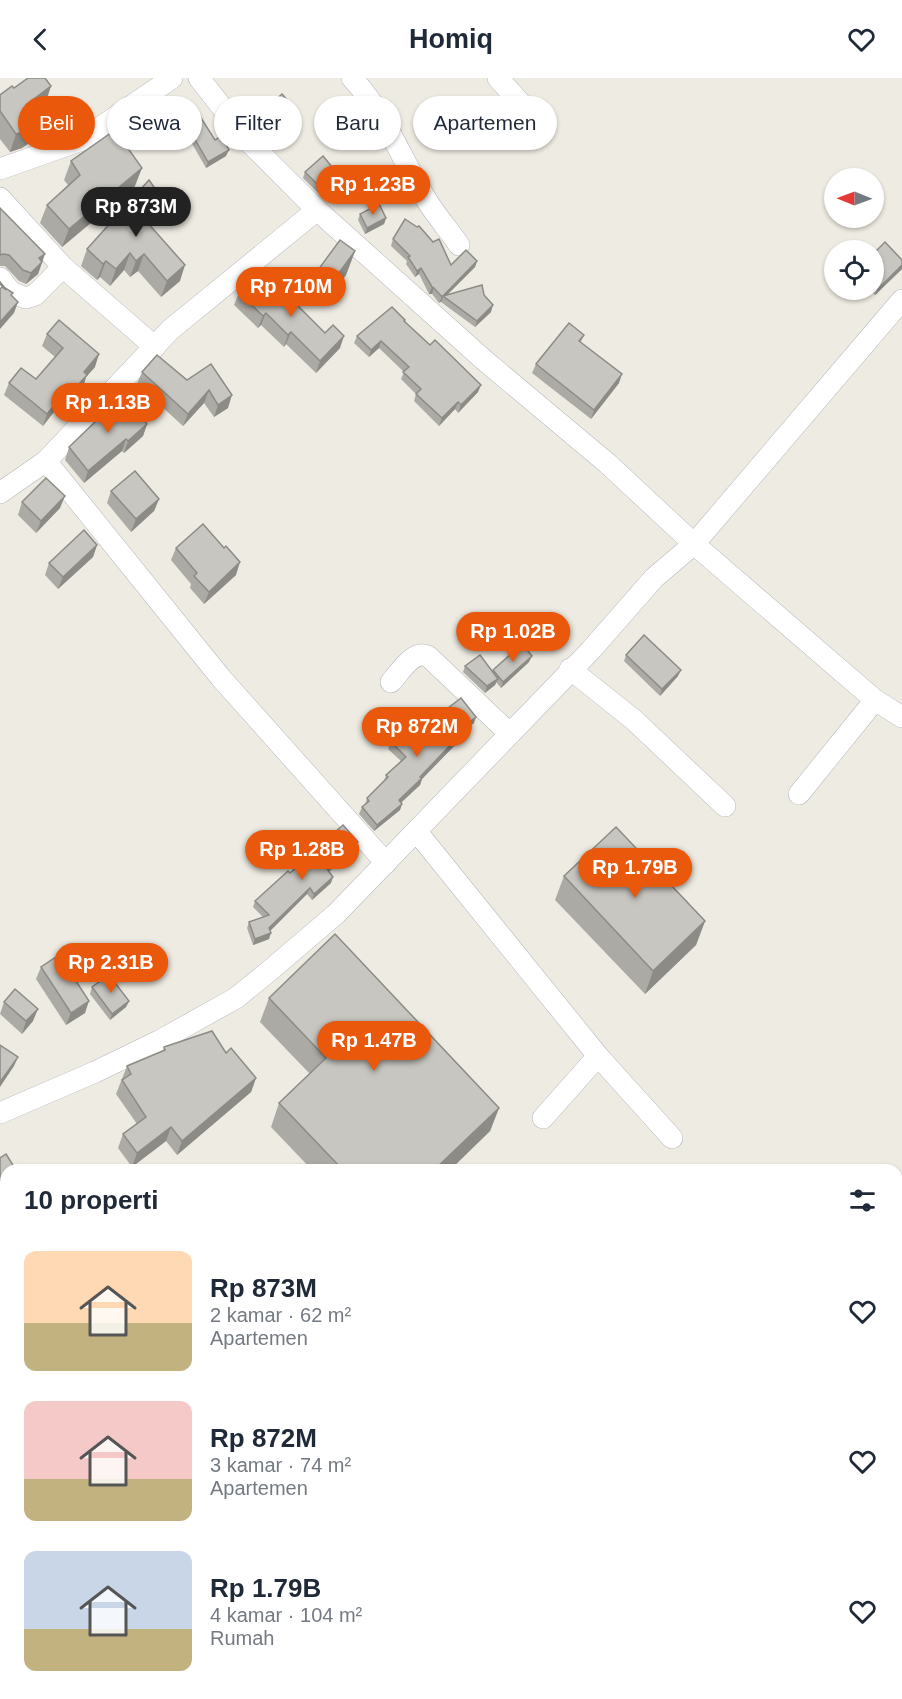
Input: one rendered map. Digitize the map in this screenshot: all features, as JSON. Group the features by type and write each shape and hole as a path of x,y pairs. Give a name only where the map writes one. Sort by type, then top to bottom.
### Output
{"street":[{"path":"0,169 82,140 172,78"},
{"path":"199,78 250,143 317,210 484,360 607,463 694,544 875,700 902,717"},
{"path":"352,78 370,98 425,198 459,245"},
{"path":"498,78 514,96"},
{"path":"0,198 63,267 155,347"},
{"path":"0,493 46,461 170,330 317,210"},
{"path":"0,278 11,292 26,298 35,295 63,267"},
{"path":"0,1113 159,1041 236,998 336,914 510,735 570,669 591,650 654,578 694,544 902,300"},
{"path":"46,461 221,678 386,863"},
{"path":"391,682 416,655 427,655 510,735"},
{"path":"570,669 634,720 725,806"},
{"path":"799,794 875,700"},
{"path":"417,832 598,1056 672,1138"},
{"path":"543,1118 598,1056"}],"building":[{"path":"28,78 45,78 51,86 38,96 18,96 18,133 16,134 0,111 0,95 12,86 14,88"},
{"path":"202,120 214,138 214,150 229,150 208,162 201,150"},
{"path":"107,136 107,150 129,150 142,168 69,229 47,205 80,175 71,161 87,150 95,150 95,144"},
{"path":"323,156 337,173 320,187 305,172"},
{"path":"149,180 161,197 138,212 185,265 167,281 144,254 136,261 130,253 116,269 106,261 103,264 87,249"},
{"path":"379,204 386,218 367,228 360,214"},
{"path":"0,208 45,254 39,258 42,262 31,273 23,270 9,255 0,255"},
{"path":"405,219 419,226 433,242 439,239 451,265 466,250 477,261 442,297 432,287 421,268 417,271 408,257 410,256 393,239"},
{"path":"340,240 355,251 333,281 318,270"},
{"path":"884,243 902,260 902,265 884,283"},
{"path":"257,274 288,304 295,303 325,333 333,325 344,336 320,361 291,332 288,335 266,313 263,316 239,293"},
{"path":"0,282 13,293 11,295 18,302 0,322 0,289 2,287 6,290"},
{"path":"482,285 484,295 493,305 477,321 443,296"},
{"path":"392,307 430,345 435,340 481,385 461,405 458,402 442,418 416,394 421,389 403,372 409,367 381,341 371,350 357,336"},
{"path":"59,320 99,354 84,372 87,375 69,395 65,392 47,414 9,383 21,368 36,379 63,348 47,334"},
{"path":"569,323 584,335 579,341 622,374 594,410 536,364"},
{"path":"157,355 187,380 211,364 232,395 218,405 209,390 188,414 142,372"},
{"path":"122,396 147,424 88,471 69,447"},
{"path":"135,471 159,499 136,519 111,491"},
{"path":"46,478 65,496 41,521 22,502"},
{"path":"203,524 240,562 209,592 194,576 197,573 176,548"},
{"path":"84,530 97,545 63,577 49,563"},
{"path":"644,635 681,670 662,689 626,655"},
{"path":"522,644 532,656 503,682 493,670"},
{"path":"480,655 498,679 487,686 465,666"},
{"path":"461,698 476,717 456,732 459,736 399,800 402,804 377,825 362,807 369,801 367,798 388,777 386,775 406,757 391,742 403,730 409,735 423,722 426,725"},
{"path":"343,825 358,842 327,869 333,877 314,894 310,888 269,928 271,933 255,939 249,922 269,915 255,901"},
{"path":"616,827 705,921 653,971 564,876"},
{"path":"335,934 499,1108 440,1164 337,1164 279,1103 326,1058 269,998"},
{"path":"59,955 89,1001 71,1013 41,967"},
{"path":"109,975 129,1001 112,1014 92,987"},
{"path":"15,989 38,1009 26,1021 4,1002"},
{"path":"212,1031 226,1053 231,1048 256,1078 182,1141 171,1127 137,1153 123,1134 146,1117 122,1080 131,1074 127,1066 165,1050 164,1047"},
{"path":"0,1045 18,1057 0,1082"},
{"path":"6,1154 12,1164 0,1164 0,1158"}]}
